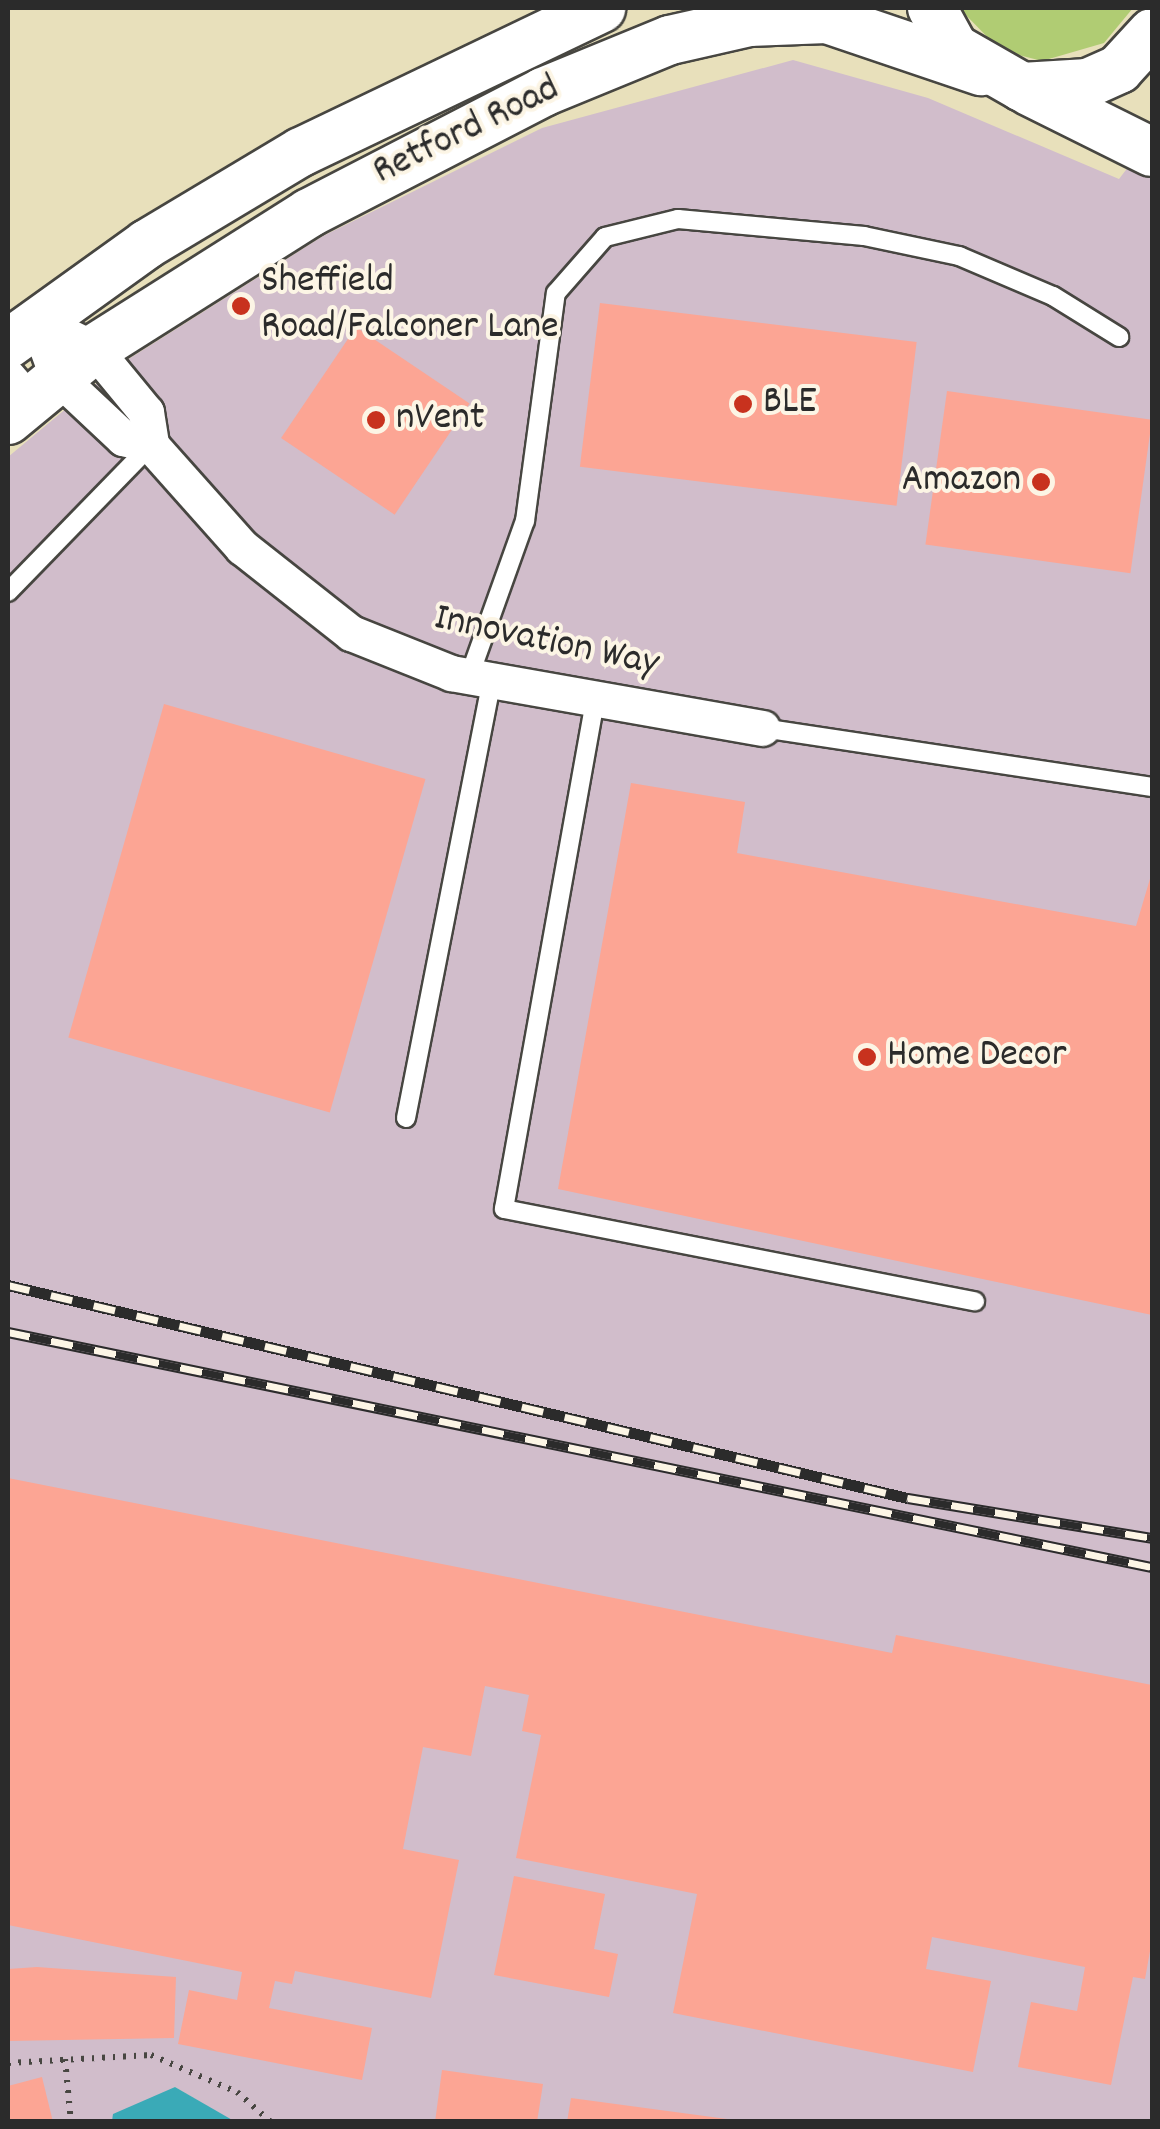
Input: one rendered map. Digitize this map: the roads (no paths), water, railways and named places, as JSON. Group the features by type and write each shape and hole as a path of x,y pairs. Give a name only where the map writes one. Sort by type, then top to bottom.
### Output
{"main road":[{"name":"Retford Road","path":"22,332 301,152 601,8"},
{"path":"932,8 954,48 1001,79 1088,84 1152,33"},
{"name":"Retford Road","path":"39,385 359,185 670,40 749,22 827,19 1001,79 1152,152"}],"street":[{"name":"Innovation Way","path":"22,332 39,385 146,412 151,446 242,547 352,633 480,679 762,728"}],"lane":[{"path":"406,1118 480,679 525,520 556,293 605,237 678,219 864,236 958,256 1053,296 1118,337"},
{"path":"8,592 151,446"},
{"path":"595,701 504,1209 974,1301"},
{"path":"762,728 1152,787"}],"water":[{"path":"175,2087 234,2121 112,2121 113,2114"}],"railway":[{"path":"8,1285 908,1498 1152,1538"},
{"path":"8,1332 1152,1567"}],"place":[{"name":"Sheffield Road/Falconer Lane","path":"241,306"},
{"name":"BLE","path":"743,404"},
{"name":"nVent","path":"376,420"},
{"name":"Amazon","path":"1041,482"},
{"name":"Home Decor","path":"867,1057"}]}
